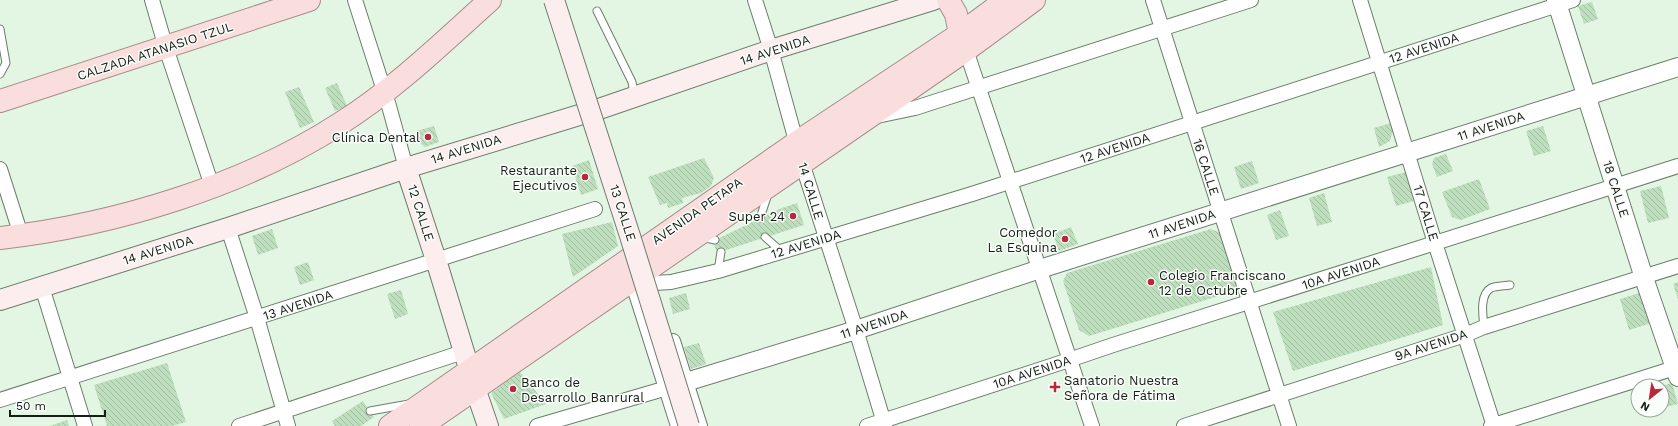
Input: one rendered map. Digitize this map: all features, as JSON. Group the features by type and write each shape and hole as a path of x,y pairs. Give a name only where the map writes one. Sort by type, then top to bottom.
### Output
{"main road":[{"name":"CALZADA ATANASIO TZUL","path":"0,101 309,0"},
{"path":"10,236 96,222 134,212 212,186 260,167 341,123 384,92 434,51 490,0"},
{"name":"13 CALLE","path":"554,0 628,228 689,426"},
{"name":"14 AVENIDA","path":"0,300 228,228 406,168 590,112 771,50 933,0"},
{"path":"948,0 956,14 963,42"},
{"name":"AVENIDA PETAPA","path":"421,426 469,370 632,281 644,264 705,238 771,184 865,119 963,42 1006,0"},
{"name":"AVENIDA PETAPA","path":"390,426 469,370 644,264 796,143 1034,0"},
{"name":"12 CALLE","path":"406,168 488,426"}],"street":[{"path":"152,0 166,48 212,186"},
{"name":"12 CALLE","path":"355,0 406,168"},
{"name":"13 CALLE","path":"544,0 590,112 686,382 700,426"},
{"name":"13 CALLE","path":"563,0 590,112"},
{"name":"14 CALLE","path":"755,0 771,50 802,163 856,330 884,423"},
{"name":"16 CALLE","path":"1153,0 1290,426"},
{"path":"865,119 915,108 1251,0"},
{"name":"17 CALLE","path":"1360,0 1408,152 1434,242 1466,335 1493,426"},
{"name":"12 AVENIDA","path":"644,264 671,282 718,271 826,239 871,223 1010,182 1380,63 1563,2"},
{"name":"18 CALLE","path":"1563,2 1587,96 1644,278 1677,371"},
{"path":"963,42 1092,426"},
{"name":"11 AVENIDA","path":"686,382 856,330 1040,269 1678,67"},
{"name":"10A AVENIDA","path":"867,426 884,423 1113,344 1678,166"},
{"path":"0,169 10,236"},
{"name":"13 AVENIDA","path":"0,400 595,208"},
{"path":"228,228 257,318 288,426"},
{"name":"9A AVENIDA","path":"1184,426 1466,335 1484,327 1644,278 1678,266"},
{"path":"632,281 678,426"},
{"path":"42,287 85,426"},
{"path":"239,426 283,411 469,370"},
{"path":"1493,426 1677,371"},
{"path":"537,426 666,388"}],"lane":[{"path":"597,11 632,82 635,97"},
{"path":"0,29 6,63 0,74"},
{"path":"760,218 771,184"},
{"path":"765,238 782,252"},
{"path":"718,271 721,252"},
{"path":"1484,327 1482,308 1485,294 1491,288 1510,285"},
{"path":"370,411 424,401"}],"building":[{"path":"1592,2 1598,19 1584,24 1578,6"},
{"path":"337,83 347,106 335,111 325,88"},
{"path":"299,87 314,122 300,128 285,92"},
{"path":"1391,123 1393,130 1390,141 1379,147 1374,128"},
{"name":"Clínica Dental","path":"434,126 439,142 425,147 421,144 416,131"},
{"path":"1543,126 1551,151 1534,156 1526,131"},
{"path":"1446,154 1453,171 1437,177 1432,164 1434,158"},
{"path":"704,158 714,178 711,186 701,193 682,198 683,203 668,208 667,203 660,205 648,177"},
{"name":"Restaurante Ejecutivos","path":"589,160 598,189 581,195 572,166"},
{"path":"1252,161 1259,183 1241,189 1234,167"},
{"path":"1406,172 1414,201 1396,206 1387,177"},
{"path":"1479,179 1490,209 1461,220 1452,217 1442,192"},
{"path":"1661,186 1669,218 1648,223 1640,191"},
{"path":"1324,193 1332,222 1317,226 1309,198"},
{"path":"797,203 804,225 717,253 713,241 782,208"},
{"path":"1280,210 1289,236 1276,240 1267,215"},
{"path":"612,222 618,246 573,277 562,234"},
{"name":"Comedor La Esquina","path":"1071,227 1078,244 1059,251 1053,234"},
{"path":"272,229 278,248 258,255 252,236"},
{"name":"Colegio Franciscano 12 de Octubre","path":"1211,229 1223,234 1239,283 1235,291 1089,336 1079,330 1063,281 1067,273"},
{"path":"308,262 314,280 300,285 294,267"},
{"path":"1431,267 1443,325 1293,371 1273,312"},
{"path":"1678,282 1678,299 1673,284"},
{"path":"401,290 408,314 395,319 387,294"},
{"path":"1646,291 1655,322 1629,330 1620,299"},
{"path":"686,293 690,309 673,314 669,298"},
{"path":"699,343 706,364 691,369 684,347"},
{"path":"167,363 186,422 172,426 107,426 94,385"},
{"path":"520,372 546,404 504,419 491,393"},
{"path":"1672,383 1678,404 1670,406 1670,384"},
{"path":"363,401 374,417 361,426 335,426 332,421"},
{"path":"67,420 69,426 50,426"}],"place":[{"name":"Clínica Dental","path":"428,137"},
{"name":"Restaurante Ejecutivos","path":"585,177"},
{"name":"Super 24","path":"793,216"},
{"name":"Comedor La Esquina","path":"1065,239"},
{"name":"Colegio Franciscano 12 de Octubre","path":"1151,282"},
{"name":"Sanatorio Nuestra Señora de Fátima","path":"1055,387"},
{"name":"Banco de Desarrollo Banrural","path":"513,389"}]}
